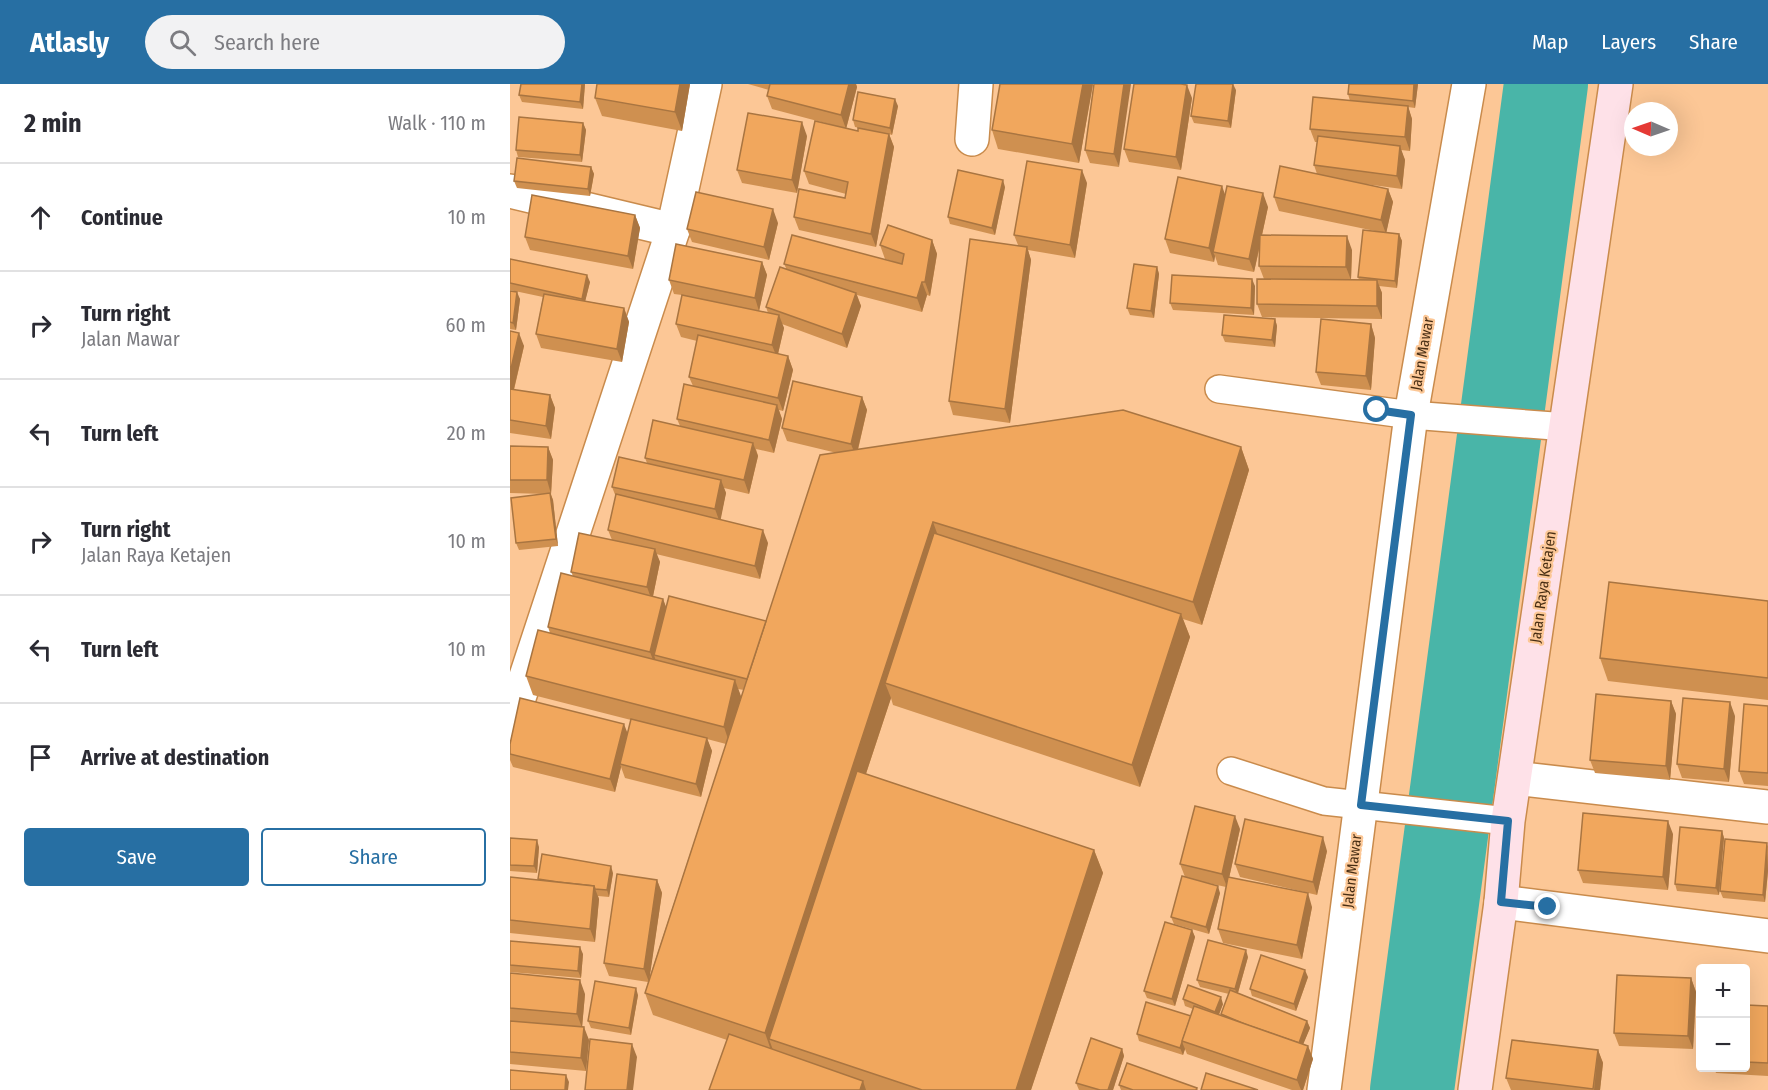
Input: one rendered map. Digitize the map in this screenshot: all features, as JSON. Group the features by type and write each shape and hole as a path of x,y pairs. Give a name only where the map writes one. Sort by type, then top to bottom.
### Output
{"street":[{"path":"510,725 674,230 705,84"},
{"path":"972,139 976,84"},
{"name":"Jalan Mawar","path":"1324,1090 1366,806 1418,416 1469,84"},
{"name":"Jalan Raya Ketajen","path":"1475,1090 1501,902 1508,821 1616,84"},
{"path":"510,191 674,230"},
{"path":"1515,778 1768,807"},
{"path":"1501,902 1768,936"}],"lane":[{"path":"1219,389 1418,416 1567,427"},
{"path":"1231,771 1324,801 1460,818 1508,821"}],"building":[{"path":"521,84 582,84 580,102 519,95"},
{"path":"597,84 680,84 675,112 595,98"},
{"path":"770,84 849,84 841,115 767,96"},
{"path":"1000,84 1083,84 1072,144 992,130"},
{"path":"1094,84 1124,84 1114,154 1085,150"},
{"path":"1134,84 1187,85 1176,157 1124,149"},
{"path":"1196,84 1233,84 1228,121 1191,116"},
{"path":"1349,84 1414,84 1413,101 1348,94"},
{"path":"858,92 895,99 890,128 853,120"},
{"path":"1313,97 1408,106 1405,137 1310,129"},
{"path":"748,113 802,122 792,180 737,170"},
{"path":"519,117 583,123 580,155 516,150"},
{"path":"815,121 858,131 858,128 889,134 871,234 794,217 799,189 845,198 848,182 804,171"},
{"path":"1318,136 1400,146 1397,176 1314,165"},
{"path":"517,158 591,167 588,189 514,181"},
{"path":"1027,161 1082,170 1070,245 1014,235"},
{"path":"1280,166 1388,189 1381,220 1274,197"},
{"path":"958,170 1003,180 992,228 948,217"},
{"path":"1178,177 1222,186 1209,248 1165,239"},
{"path":"1227,186 1263,193 1249,259 1213,252"},
{"path":"696,192 773,209 764,247 687,229"},
{"path":"532,195 635,215 628,256 525,237"},
{"path":"888,225 932,240 925,282 922,282 917,298 784,264 792,235 902,264 904,254 880,245"},
{"path":"1363,230 1399,234 1395,281 1358,277"},
{"path":"1260,235 1347,236 1346,267 1259,266"},
{"path":"970,239 1027,247 1005,409 949,401"},
{"path":"676,244 762,262 755,298 669,280"},
{"path":"510,259 587,275 582,299 510,283"},
{"path":"1134,264 1157,267 1151,311 1127,308"},
{"path":"780,267 856,293 842,334 766,307"},
{"path":"1172,275 1252,279 1251,308 1170,303"},
{"path":"1257,279 1377,280 1377,306 1257,304"},
{"path":"510,291 517,292 513,323 510,322"},
{"path":"544,294 624,308 617,349 536,334"},
{"path":"682,295 779,315 772,345 676,324"},
{"path":"1224,315 1275,319 1272,340 1222,335"},
{"path":"1321,319 1371,324 1366,376 1316,372"},
{"path":"510,331 519,333 510,373"},
{"path":"698,335 788,356 778,398 689,377"},
{"path":"793,381 862,397 851,444 782,428"},
{"path":"684,384 777,405 769,440 677,419"},
{"path":"510,389 550,395 546,426 510,420"},
{"path":"1123,410 1241,447 1193,602 933,522 765,1033 645,993 820,455"},
{"path":"653,420 753,443 744,480 645,458"},
{"path":"510,446 548,447 547,480 510,480"},
{"path":"619,457 721,480 715,509 612,487"},
{"path":"550,493 556,539 516,543 511,498"},
{"path":"616,494 763,530 755,566 608,530"},
{"path":"579,533 655,549 647,587 571,572"},
{"path":"934,533 1181,614 1132,765 885,683"},
{"path":"561,573 663,599 650,652 548,627"},
{"path":"1609,582 1768,601 1768,678 1600,658"},
{"path":"669,596 766,621 747,679 654,655"},
{"path":"538,630 735,680 724,727 526,676"},
{"path":"1596,694 1671,701 1666,766 1590,760"},
{"path":"520,698 624,724 610,779 510,754"},
{"path":"1683,698 1730,702 1724,769 1677,764"},
{"path":"1744,704 1768,706 1768,773 1739,771"},
{"path":"631,719 707,738 696,784 620,764"},
{"path":"857,771 1094,850 1016,1090 922,1090 769,1039"},
{"path":"1195,806 1235,816 1222,874 1180,864"},
{"path":"1583,813 1668,821 1663,877 1578,870"},
{"path":"1245,819 1323,837 1313,882 1235,864"},
{"path":"1680,827 1722,831 1716,888 1675,884"},
{"path":"510,838 537,840 534,866 510,865"},
{"path":"1725,839 1767,843 1763,895 1720,891"},
{"path":"542,854 611,866 607,890 595,889 594,886 538,879"},
{"path":"617,874 657,880 644,969 604,963"},
{"path":"1182,876 1218,886 1206,927 1171,917"},
{"path":"510,877 594,886 590,929 510,920"},
{"path":"1228,877 1308,893 1297,945 1218,929"},
{"path":"1165,922 1192,930 1172,999 1144,991"},
{"path":"1208,940 1246,950 1235,989 1197,980"},
{"path":"510,941 580,947 578,971 510,965"},
{"path":"1261,955 1305,970 1294,1004 1250,989"},
{"path":"510,973 580,980 577,1014 510,1008"},
{"path":"1617,975 1691,978 1688,1036 1614,1033"},
{"path":"595,981 636,988 629,1028 588,1021"},
{"path":"1188,985 1221,997 1215,1012 1183,999"},
{"path":"1230,990 1307,1021 1299,1043 1221,1014"},
{"path":"1146,1002 1191,1016 1180,1048 1137,1034"},
{"path":"1750,1005 1768,1006 1768,1063 1750,1062"},
{"path":"1194,1006 1308,1046 1297,1080 1182,1041"},
{"path":"510,1021 584,1027 581,1058 510,1052"},
{"path":"729,1034 863,1081 860,1090 709,1090"},
{"path":"1091,1038 1122,1049 1108,1090 1076,1083"},
{"path":"590,1039 632,1044 627,1090 585,1090"},
{"path":"1512,1040 1598,1050 1593,1089 1506,1078"},
{"path":"1127,1063 1197,1088 1196,1090 1133,1090 1119,1085"},
{"path":"510,1070 566,1075 565,1090 510,1090"},
{"path":"1206,1073 1258,1090 1201,1090"}],"waterway":[{"path":"1412,1090 1546,84"}],"route":[{"path":"1377,410 1411,415 1361,805 1460,818 1508,821 1501,902 1548,907"}]}
